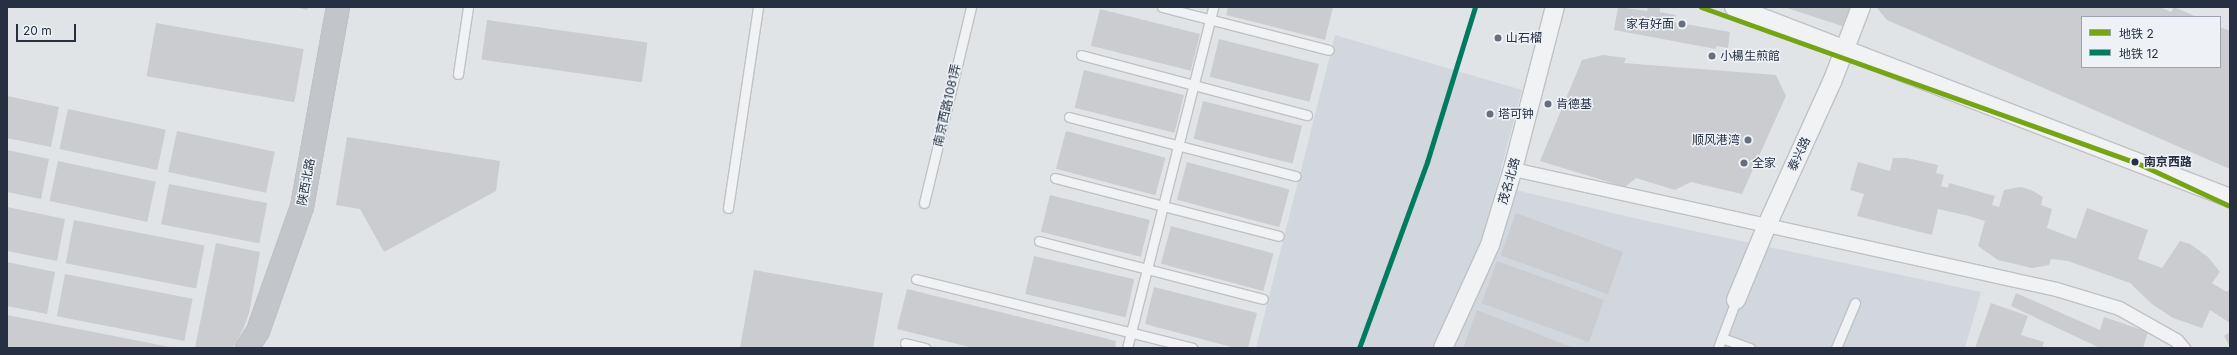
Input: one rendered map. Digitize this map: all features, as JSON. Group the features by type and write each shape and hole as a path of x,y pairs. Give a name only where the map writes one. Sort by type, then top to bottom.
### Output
{"main road":[{"name":"陕西北路","path":"247,348 258,331 302,207 338,7"}],"street":[{"name":"茂名北路","path":"1443,348 1490,245 1513,169 1555,7"},
{"path":"1734,7 2230,198"},
{"name":"泰兴路","path":"1736,300 1767,225 1846,49 1861,7"},
{"path":"1513,169 2077,296 2119,308 2176,340 2182,348"}],"lane":[{"path":"458,74 468,7"},
{"path":"728,208 758,7"},
{"name":"南京西路1081弄","path":"924,202 971,7"},
{"path":"1162,7 1329,50"},
{"path":"1126,348 1213,7"},
{"path":"1081,56 1307,115"},
{"path":"1069,117 1295,176"},
{"path":"1055,178 1279,236"},
{"path":"1039,242 1263,299"},
{"path":"916,279 1193,348"},
{"path":"1718,348 1736,300"},
{"path":"1836,348 1854,303"},
{"path":"1722,338 1750,348"},
{"path":"905,343 925,348"}],"shaded area":[{"path":"1335,35 1522,90 1482,241 1432,348 1256,348"},
{"path":"1516,190 1647,221 1981,292 1965,348 1453,348 1501,238"}],"building":[{"path":"295,7 308,7 307,10"},
{"path":"1228,7 1333,7 1325,40 1226,15"},
{"path":"1618,7 1647,11 1648,7 1660,7 1660,12 1676,15 1674,22 1730,32 1728,48 1716,46 1716,49 1614,30"},
{"path":"1784,7 1851,7 1845,27"},
{"path":"1876,7 2160,7 2171,12 2174,7 2195,16 2081,16 2081,68 2221,68 2221,27 2230,31 2230,169 1887,20"},
{"path":"1100,9 1200,34 1191,71 1091,46"},
{"path":"487,20 647,43 642,82 481,60"},
{"path":"156,23 304,49 294,102 147,76"},
{"path":"1219,39 1319,64 1310,102 1210,77"},
{"path":"1603,55 1626,58 1624,63 1776,75 1786,96 1742,194 1691,182 1675,190 1636,178 1625,187 1540,161 1582,60"},
{"path":"1084,70 1184,95 1175,133 1075,108"},
{"path":"7,96 59,107 51,147 7,138"},
{"path":"1203,101 1302,126 1293,164 1194,139"},
{"path":"68,109 166,130 157,170 59,149"},
{"path":"177,131 275,152 266,193 168,172"},
{"path":"1066,131 1165,158 1155,195 1056,169"},
{"path":"347,137 500,161 496,191 384,252 360,209 336,205"},
{"path":"7,150 49,159 41,199 7,192"},
{"path":"1893,158 1907,158 1938,165 1936,173 1944,175 1941,186 1948,188 1949,183 1995,196 1992,205 1999,207 2004,190 2020,187 2031,190 2043,197 2041,205 2052,209 2047,228 2076,239 2087,208 2148,230 2138,259 2162,268 2180,241 2190,244 2208,257 2220,272 2212,283 2227,292 2230,288 2230,323 2210,310 2202,328 2173,318 2152,304 2130,283 2068,261 2051,259 2049,265 2032,268 1998,260 1978,246 1985,221 1969,216 1938,209 1932,235 1857,216 1864,194 1850,190 1858,162 1890,171"},
{"path":"58,161 156,182 147,222 49,201"},
{"path":"1187,162 1289,189 1279,227 1177,200"},
{"path":"169,184 267,203 259,243 161,224"},
{"path":"1050,195 1150,220 1141,257 1041,232"},
{"path":"7,207 65,219 57,261 7,251"},
{"path":"1516,213 1623,252 1608,294 1501,255"},
{"path":"74,220 205,245 196,289 66,263"},
{"path":"1171,226 1273,253 1263,291 1161,264"},
{"path":"216,243 260,252 249,313 244,327 233,348 195,348"},
{"path":"1034,256 1134,279 1126,317 1025,294"},
{"path":"1497,261 1604,300 1589,342 1482,303"},
{"path":"7,262 55,272 47,314 7,306"},
{"path":"754,270 883,293 873,348 740,348"},
{"path":"65,274 193,299 184,341 57,316"},
{"path":"1154,287 1257,313 1248,348 1235,348 1145,324"},
{"path":"907,289 1116,341 1115,348 973,348 897,329"},
{"path":"2016,293 2100,330 2104,317 2148,332 2143,348 2100,348 2011,306"},
{"path":"1991,303 2028,316 2021,335 2044,342 2042,348 1975,348"},
{"path":"1477,310 1574,348 1463,348"},
{"path":"7,315 170,347 170,348 7,348"},
{"path":"2230,332 2230,347 2224,336"}],"metro line":[{"name":"12","path":"1359,348 1427,162 1475,7"},
{"name":"2","path":"1701,7 2135,162 2230,206"}],"place":[{"name":"家有好面","path":"1682,24"},
{"name":"山石榴","path":"1498,38"},
{"name":"小楊生煎館","path":"1712,56"},
{"name":"肯德基","path":"1548,104"},
{"name":"塔可钟","path":"1490,114"},
{"name":"顺风港湾","path":"1748,140"},
{"name":"南京西路","path":"2135,162"},
{"name":"全家","path":"1744,163"}]}
